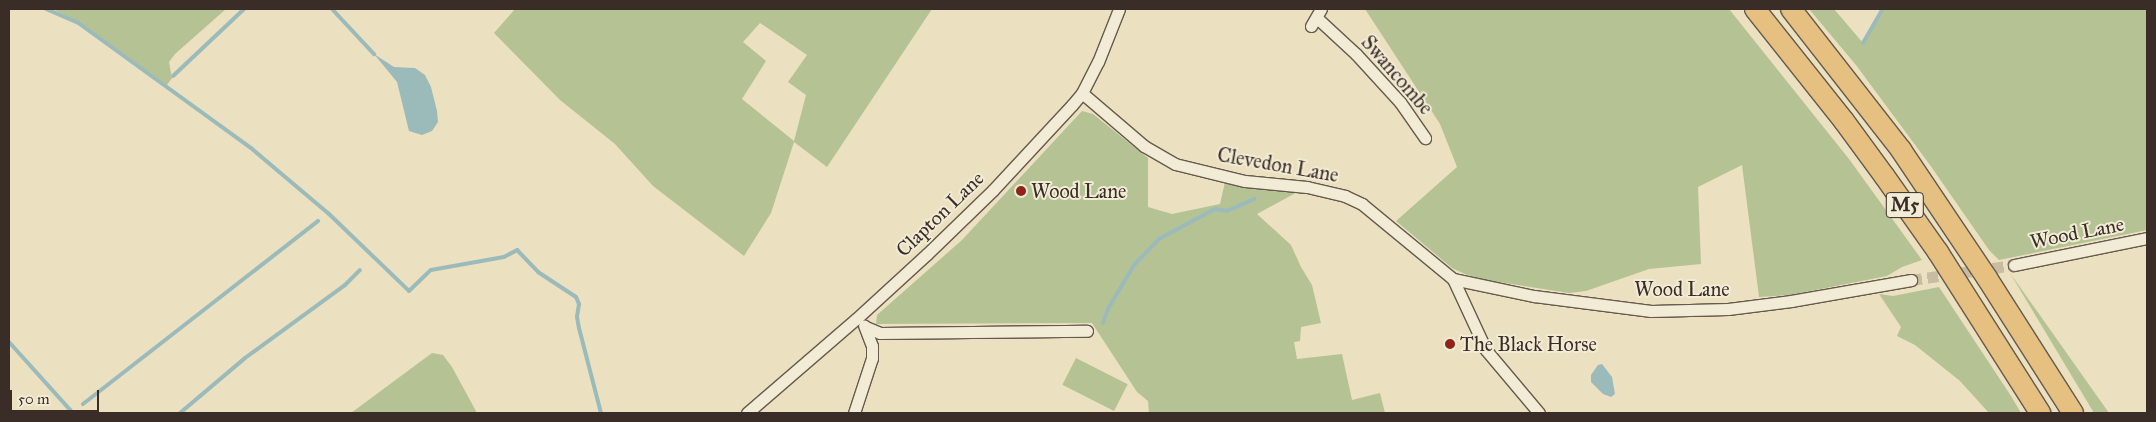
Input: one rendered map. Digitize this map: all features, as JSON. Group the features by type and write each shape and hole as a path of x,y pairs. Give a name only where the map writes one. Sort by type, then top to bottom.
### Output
{"highway":[{"name":"M5","path":"1755,9 1844,121 1938,252 2040,413"},
{"name":"M5","path":"1792,9 1901,150 1983,272 2073,413"}],"street":[{"name":"Clapton Lane","path":"747,413 856,319 993,190 1082,93 1119,9"},
{"name":"Swancombe","path":"1316,18 1356,54 1400,102 1425,138"},
{"name":"Clevedon Lane","path":"1082,93 1144,146 1175,164 1235,179 1308,187 1354,199 1379,216 1453,279 1486,350 1539,413"},
{"name":"Wood Lane","path":"2014,265 2147,238"},
{"name":"Wood Lane","path":"1453,279 1534,296 1651,312 1728,309 1791,301 1912,280"},
{"path":"856,319 866,327 880,333 1088,331"},
{"path":"854,413 872,358 872,346 866,327"}],"green space":[{"path":"53,9 226,9 175,54 169,62 172,78 167,85 86,27"},
{"path":"515,9 932,9 827,167 794,142 771,213 744,256 653,186 615,144 560,100 494,33","holes":["760,23 807,55 788,82 806,95 794,141 742,99 766,61 743,42"]},
{"path":"1365,9 1729,9 1849,159 1922,260 1902,267 1887,276 1790,295 1759,297 1742,165 1698,187 1701,264 1649,269 1586,291 1569,293 1480,279 1465,274 1452,268 1396,221 1457,167 1440,124"},
{"path":"1809,9 1834,9 1863,43 1883,9 2147,9 2147,230 1999,260 1989,250 1930,165 1856,65"},
{"path":"1082,111 1093,114 1148,158 1148,207 1172,214 1220,204 1225,182 1261,188 1301,190 1257,214 1291,245 1312,285 1321,323 1301,327 1300,341 1294,342 1297,359 1342,354 1352,400 1380,393 1385,413 1149,413 1148,401 1137,392 1092,323 876,324 877,315 962,240"},
{"path":"2010,273 2109,413 2094,413"},
{"path":"1939,287 2021,413 1989,413 1960,381 1915,345 1897,336 1901,327 1879,294 1893,296"},
{"path":"432,353 443,355 452,367 477,413 351,413"},
{"path":"1076,358 1128,384 1114,411 1062,385"}],"water":[{"path":"374,54 394,67 415,68 425,75 431,87 437,111 438,122 432,131 422,135 409,131 397,82"},
{"path":"1602,364 1612,377 1615,394 1611,397 1603,394 1591,382 1591,375 1598,365"}],"waterway":[{"path":"46,9 77,22 251,148 328,213 409,291 431,270 504,257 517,250 538,272 576,297 579,304 577,317 579,328 601,413"},
{"path":"173,76 244,9"},
{"path":"332,9 374,54"},
{"path":"1863,43 1883,9"},
{"path":"1103,323 1108,309 1134,265 1159,239 1215,209 1227,211 1254,199"},
{"path":"83,404 318,221"},
{"path":"180,413 245,358 345,285 360,270"},
{"path":"9,342 73,413"}],"tunnel":[{"path":"1911,280 2014,265"}],"place":[{"name":"Wood Lane","path":"1021,191"},
{"name":"The Black Horse","path":"1450,344"}]}
